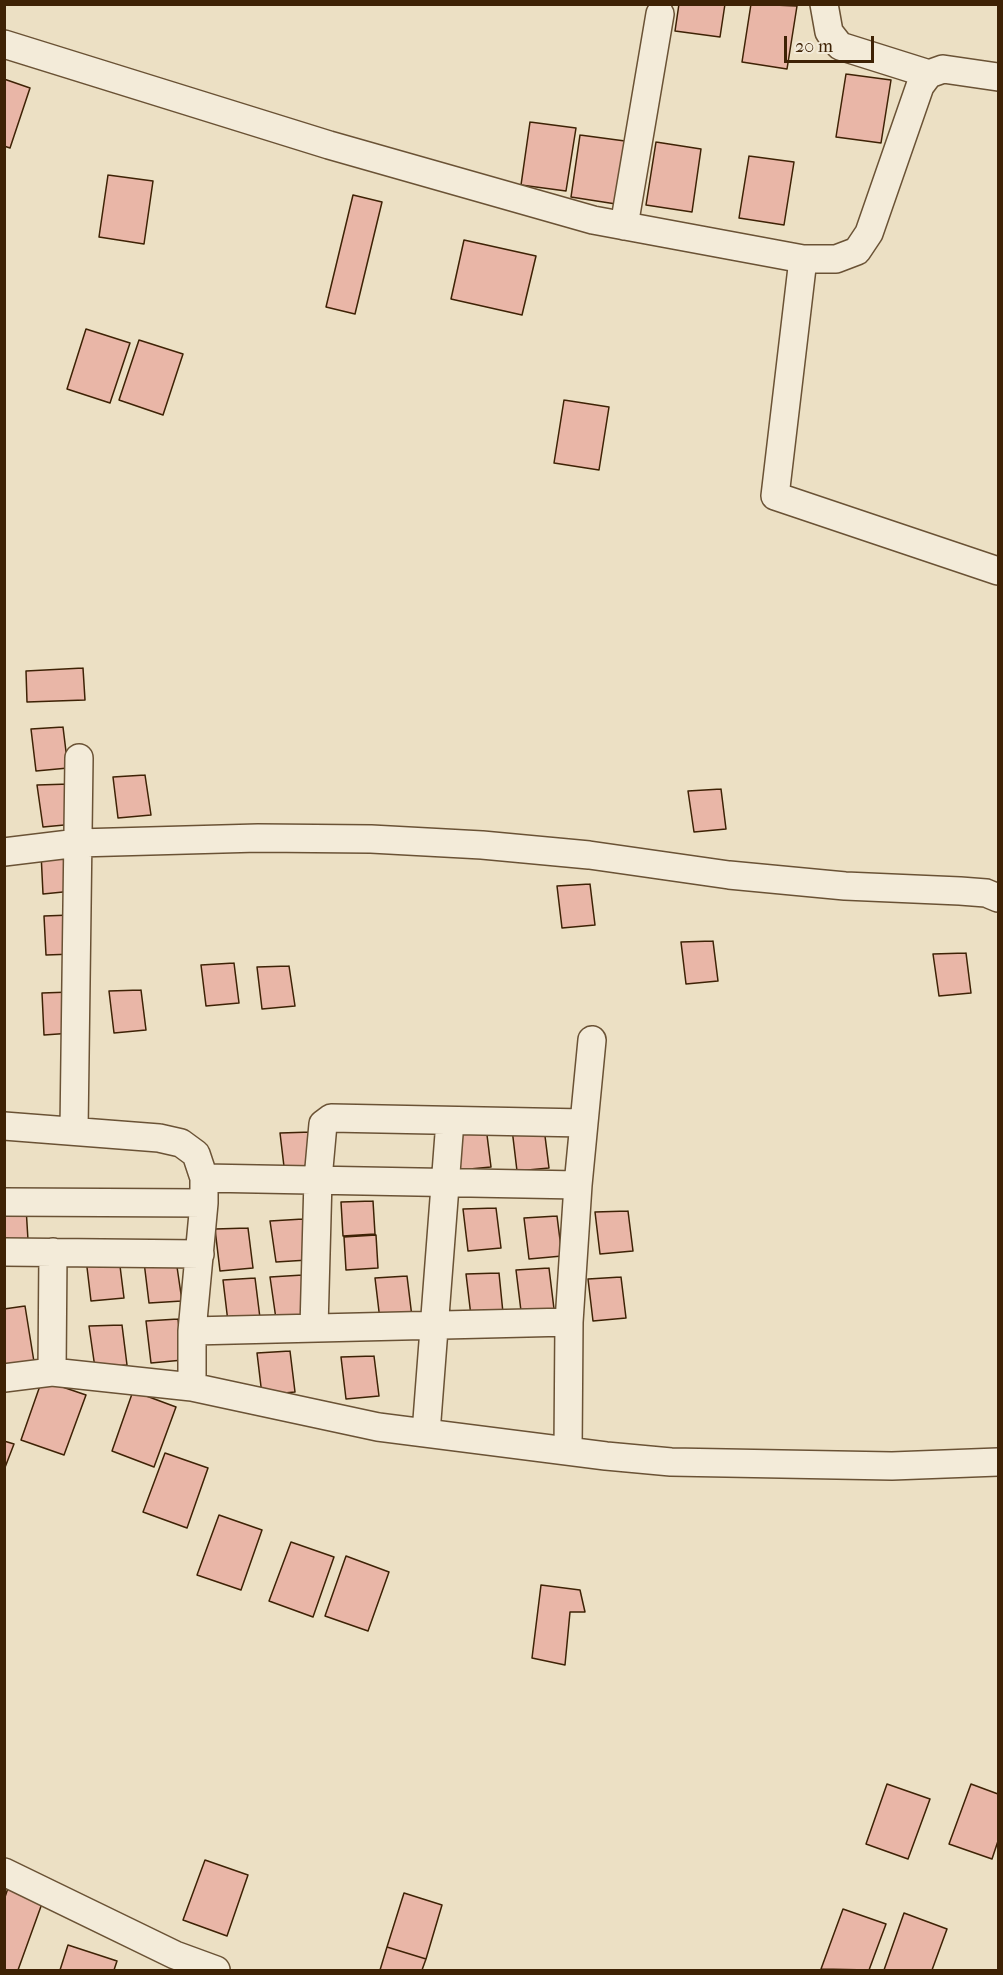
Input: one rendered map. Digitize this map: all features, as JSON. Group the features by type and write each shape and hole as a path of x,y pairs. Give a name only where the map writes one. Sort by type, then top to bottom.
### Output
{"street":[{"path":"824,4 829,32 840,46 929,74"},
{"path":"624,226 660,14"},
{"path":"4,44 329,145 593,220 803,259 836,259 857,250 869,233 920,86 929,74 943,69 999,77"},
{"path":"803,259 775,496 999,572"},
{"path":"74,1130 79,758"},
{"path":"4,852 78,843 258,838 371,838 589,855 729,875 845,886 986,893 999,898"},
{"path":"568,1451 569,1322 578,1185 592,1040"},
{"path":"314,1328 318,1179 323,1124 331,1118 584,1123"},
{"path":"426,1433 450,1121"},
{"path":"4,1126 122,1133 181,1143 196,1154 204,1190 192,1331 192,1388"},
{"path":"4,1202 204,1190 318,1179 578,1185"},
{"path":"4,1252 200,1254"},
{"path":"52,1372 53,1252"},
{"path":"192,1331 569,1322"},
{"path":"4,1378 52,1372 192,1388 378,1427 568,1451 683,1462 892,1466 999,1462"},
{"path":"4,1872 175,1955 216,1971"}],"building":[{"path":"679,4 725,4 720,37 675,31"},
{"path":"751,4 797,6 787,69 742,62"},
{"path":"846,74 891,80 881,143 836,137"},
{"path":"4,79 30,88 10,148 4,146"},
{"path":"530,122 576,128 566,191 521,185"},
{"path":"580,135 625,141 616,204 571,197"},
{"path":"656,142 701,149 692,212 646,205"},
{"path":"749,156 794,162 784,225 739,218"},
{"path":"108,175 153,181 144,244 99,237"},
{"path":"353,195 382,202 355,314 326,307"},
{"path":"464,240 536,256 522,315 451,299"},
{"path":"86,329 130,343 110,403 67,389"},
{"path":"139,340 183,354 163,415 119,400"},
{"path":"564,400 609,407 599,470 554,463"},
{"path":"83,668 85,700 27,702 26,671"},
{"path":"63,727 68,768 36,771 31,729"},
{"path":"145,775 151,815 118,818 113,777"},
{"path":"70,784 75,824 43,827 37,785"},
{"path":"721,789 726,829 694,832 688,791"},
{"path":"71,851 73,891 43,894 41,853"},
{"path":"590,884 595,925 562,928 557,886"},
{"path":"71,915 74,954 46,955 44,916"},
{"path":"713,941 718,981 686,984 681,942"},
{"path":"966,953 971,993 939,996 933,954"},
{"path":"234,963 239,1003 206,1006 201,965"},
{"path":"289,966 295,1006 262,1009 257,967"},
{"path":"141,990 146,1030 114,1033 109,991"},
{"path":"71,992 72,1033 44,1035 42,993"},
{"path":"486,1127 491,1167 459,1170 454,1129"},
{"path":"544,1128 549,1168 517,1171 512,1129"},
{"path":"312,1132 317,1172 285,1175 280,1133"},
{"path":"373,1201 375,1234 343,1236 341,1202"},
{"path":"26,1207 28,1240 4,1244 4,1211"},
{"path":"496,1208 501,1248 468,1251 463,1209"},
{"path":"628,1211 633,1251 600,1254 595,1212"},
{"path":"557,1216 562,1256 529,1259 524,1218"},
{"path":"303,1219 308,1260 276,1262 270,1221"},
{"path":"248,1228 253,1268 220,1271 215,1229"},
{"path":"376,1235 378,1268 346,1270 344,1237"},
{"path":"119,1258 124,1298 91,1301 86,1259"},
{"path":"176,1260 182,1301 149,1303 144,1262"},
{"path":"549,1268 554,1309 521,1311 516,1270"},
{"path":"499,1273 503,1313 471,1316 466,1274"},
{"path":"303,1275 308,1316 276,1319 270,1277"},
{"path":"407,1276 412,1317 380,1320 375,1278"},
{"path":"621,1277 626,1318 593,1321 588,1279"},
{"path":"255,1278 260,1318 228,1322 223,1280"},
{"path":"25,1306 35,1368 4,1373 4,1309"},
{"path":"178,1319 183,1360 151,1363 146,1321"},
{"path":"122,1325 127,1365 95,1368 89,1326"},
{"path":"290,1351 295,1392 262,1395 257,1353"},
{"path":"374,1356 379,1396 346,1399 341,1357"},
{"path":"42,1380 86,1395 64,1455 21,1440"},
{"path":"133,1391 176,1407 154,1467 112,1451"},
{"path":"4,1441 14,1444 4,1470"},
{"path":"165,1453 208,1468 187,1528 143,1512"},
{"path":"219,1515 262,1530 241,1590 197,1575"},
{"path":"291,1542 334,1557 313,1617 269,1601"},
{"path":"346,1556 389,1572 368,1631 325,1616"},
{"path":"541,1585 580,1590 585,1612 570,1612 565,1665 532,1658"},
{"path":"887,1784 930,1799 908,1859 866,1844"},
{"path":"971,1784 998,1794 998,1841 992,1859 949,1844"},
{"path":"205,1860 248,1875 227,1936 183,1920"},
{"path":"9,1885 44,1898 18,1970 4,1970 4,1900"},
{"path":"404,1893 442,1905 426,1959 387,1947"},
{"path":"843,1909 886,1924 869,1970 821,1969"},
{"path":"904,1913 947,1929 932,1970 884,1970"},
{"path":"68,1945 117,1961 114,1970 60,1970"},
{"path":"387,1947 426,1959 422,1970 380,1970"}]}
